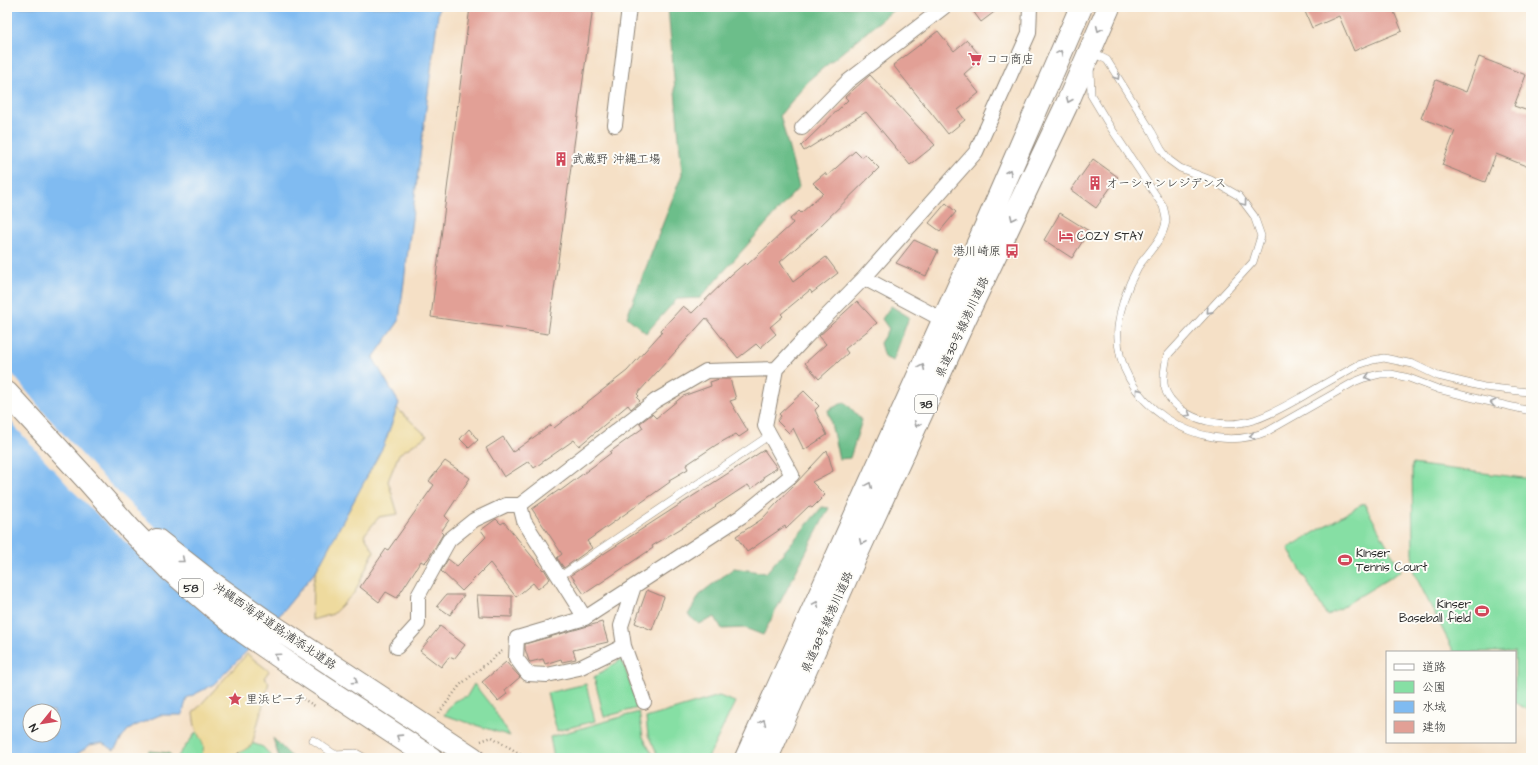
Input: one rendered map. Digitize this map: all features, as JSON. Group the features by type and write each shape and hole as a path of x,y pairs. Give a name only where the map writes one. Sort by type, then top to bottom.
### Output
{"main road":[{"name":"県道38号線港川道路","path":"746,758 943,320 1081,7"},
{"name":"県道38号線港川道路","path":"767,758 856,556 1066,106 1109,7"},
{"name":"沖縄西海岸道路;浦添北道路","path":"7,393 131,530 171,571 245,633 431,758"},
{"name":"沖縄西海岸道路;浦添北道路","path":"88,481 137,524 208,580 323,659 473,758"}],"street":[{"path":"615,124 629,7"},
{"path":"802,128 847,82 944,7"},
{"path":"624,646 579,668 547,675 528,674 516,658 517,638 585,618 742,516 792,475 765,426 776,369 804,338 864,278 976,152 1029,33 1030,7"},
{"path":"864,278 943,320"},
{"path":"397,647 418,624 418,596 449,540 474,520 506,506 520,505 655,401 706,371 776,369"},
{"path":"520,505 524,521 585,618"},
{"path":"634,586 621,626 624,646 644,702"}],"lane":[{"path":"1090,51 1107,60 1169,160 1180,168 1211,180 1239,196 1254,216 1261,236 1253,262 1168,356 1163,384 1168,397 1186,413 1214,423 1233,425 1247,423 1270,414 1358,365 1384,358 1413,364 1438,376 1484,388 1531,393"},
{"path":"1090,51 1092,95 1109,125 1163,206 1166,220 1162,235 1139,267 1128,288 1121,311 1118,328 1119,347 1127,375 1138,391 1160,415 1176,425 1198,434 1226,439 1242,438 1258,435 1364,378 1391,374 1482,400 1531,411"},
{"path":"558,577 770,435"},
{"path":"313,740 334,754 356,753 365,758"}],"path":[{"path":"435,718 460,685 517,638"},
{"path":"238,752 242,758"}],"green space":[{"path":"668,7 897,7 811,78 780,115 799,187 700,298 677,299 646,333 627,317 682,174"},
{"path":"891,306 909,317 893,361 884,357 880,343 889,329 882,319"},
{"path":"845,402 862,420 850,458 839,459 828,410"},
{"name":"Kinser Baseball field","path":"1412,464 1531,479 1531,711 1516,704 1516,651 1453,651 1414,573"},
{"name":"KInser Tennis Court","path":"1364,503 1401,571 1327,616 1288,548"},
{"path":"822,507 829,508 763,635 745,628 722,629 715,617 699,624 688,615 701,593 734,568 766,573"},
{"path":"622,659 638,708 604,717 594,677"},
{"path":"474,684 493,708 510,736 444,715 454,701 467,696"},
{"path":"586,684 595,721 557,731 547,693"},
{"path":"719,696 735,702 708,758 659,758 648,735 646,718"},
{"path":"639,712 643,737 654,758 554,758 550,737"},
{"path":"204,722 226,734 263,747 273,758 179,758 178,756"},
{"path":"273,738 293,758 279,758"},
{"path":"149,751 169,753 173,758 146,758"}],"sand":[{"path":"390,402 427,436 399,454 388,481 398,514 379,517 364,535 374,551 355,592 333,614 312,620 313,584 321,552"},
{"name":"里浜ビーチ","path":"247,654 269,671 264,678 269,682 252,745 232,758 199,758 204,747 195,727 193,713"}],"water":[{"path":"7,7 238,7 248,10 251,7 439,7 399,321 373,358 399,403 384,445 316,571 264,634 213,685 187,698 182,715 160,715 127,731 114,750 102,743 90,745 72,758 7,758"}],"pier":[{"path":"7,367 45,414 98,472 137,511 192,559 265,636 251,650 185,597 141,557 73,491 18,430 7,416"}],"building":[{"name":"武蔵野 沖縄工場","path":"470,7 593,7 548,334 431,317"},
{"path":"970,7 1001,7 981,22"},
{"path":"1303,7 1392,7 1402,31 1354,51 1339,16 1312,28"},
{"path":"938,31 954,51 967,40 982,58 964,74 979,93 958,110 965,120 948,134 893,65"},
{"path":"1479,57 1526,75 1514,106 1531,112 1531,168 1496,154 1485,182 1442,165 1455,131 1421,118 1436,80 1466,92"},
{"path":"870,75 935,145 910,165 866,112 804,151 801,146 848,100 845,97"},
{"path":"855,151 861,157 865,154 879,168 813,233 780,262 793,282 826,257 838,273 812,293 810,290 781,314 783,316 770,327 776,334 760,348 756,344 738,358 706,318 637,394 639,396 637,398 640,401 631,409 628,405 579,446 574,440 534,468 529,461 504,477 486,448 503,437 513,452 551,425 554,428 627,371 683,306 692,313 731,275 745,263 747,265 793,223 790,219 799,211 801,213 823,193 813,183 825,173 827,176"},
{"name":"オーシャンレジデンス","path":"1093,159 1118,177 1096,208 1071,190"},
{"path":"946,203 956,212 940,231 929,223"},
{"name":"COZY STAY","path":"1060,213 1089,231 1072,258 1044,240"},
{"path":"914,240 938,251 926,276 896,263"},
{"path":"857,301 877,323 845,349 848,353 819,379 805,363 826,344 819,336"},
{"path":"719,379 730,379 736,399 730,401 748,431 739,437 736,434 686,465 688,469 669,480 670,482 587,541 592,548 564,568 557,558 562,554 532,509 559,490 560,491 643,428 640,423 652,414 656,418 683,396 711,386 710,382"},
{"path":"804,391 819,406 815,410 827,435 804,450 793,428 789,433 777,421 781,416 779,414"},
{"path":"469,429 478,440 469,448 460,439"},
{"path":"764,450 777,468 763,477 764,479 751,489 748,485 744,487 715,506 716,507 652,546 653,548 584,594 571,575"},
{"path":"827,450 833,471 812,482 825,495 812,508 809,506 786,528 785,526 747,552 736,536 762,519"},
{"path":"445,461 470,478 445,516 449,520 441,532 443,534 428,559 424,563 421,561 397,598 386,592 379,602 360,587 386,549 388,550 434,485 429,481"},
{"path":"496,519 501,524 504,522 543,570 544,569 550,579 538,589 533,583 516,597 490,563 462,591 441,571 448,559 457,566 486,537 481,530"},
{"path":"647,590 664,597 652,630 635,623"},
{"path":"446,595 464,595 450,615 437,606"},
{"path":"477,595 512,596 512,617 479,616"},
{"path":"602,622 608,642 573,650 576,659 562,662 561,659 545,664 543,659 529,661 525,644"},
{"path":"440,626 465,645 454,659 449,657 441,667 420,651"},
{"path":"506,662 520,677 505,690 507,694 498,701 482,682"}],"place":[{"name":"ココ商店","path":"975,59"},
{"name":"武蔵野 沖縄工場","path":"561,159"},
{"name":"オーシャンレジデンス","path":"1095,183"},
{"name":"COZY STAY","path":"1066,236"},
{"name":"港川崎原","path":"1012,251"},
{"name":"KInser Tennis Court","path":"1345,560"},
{"name":"Kinser Baseball field","path":"1482,611"},
{"name":"里浜ビーチ","path":"235,699"}]}
